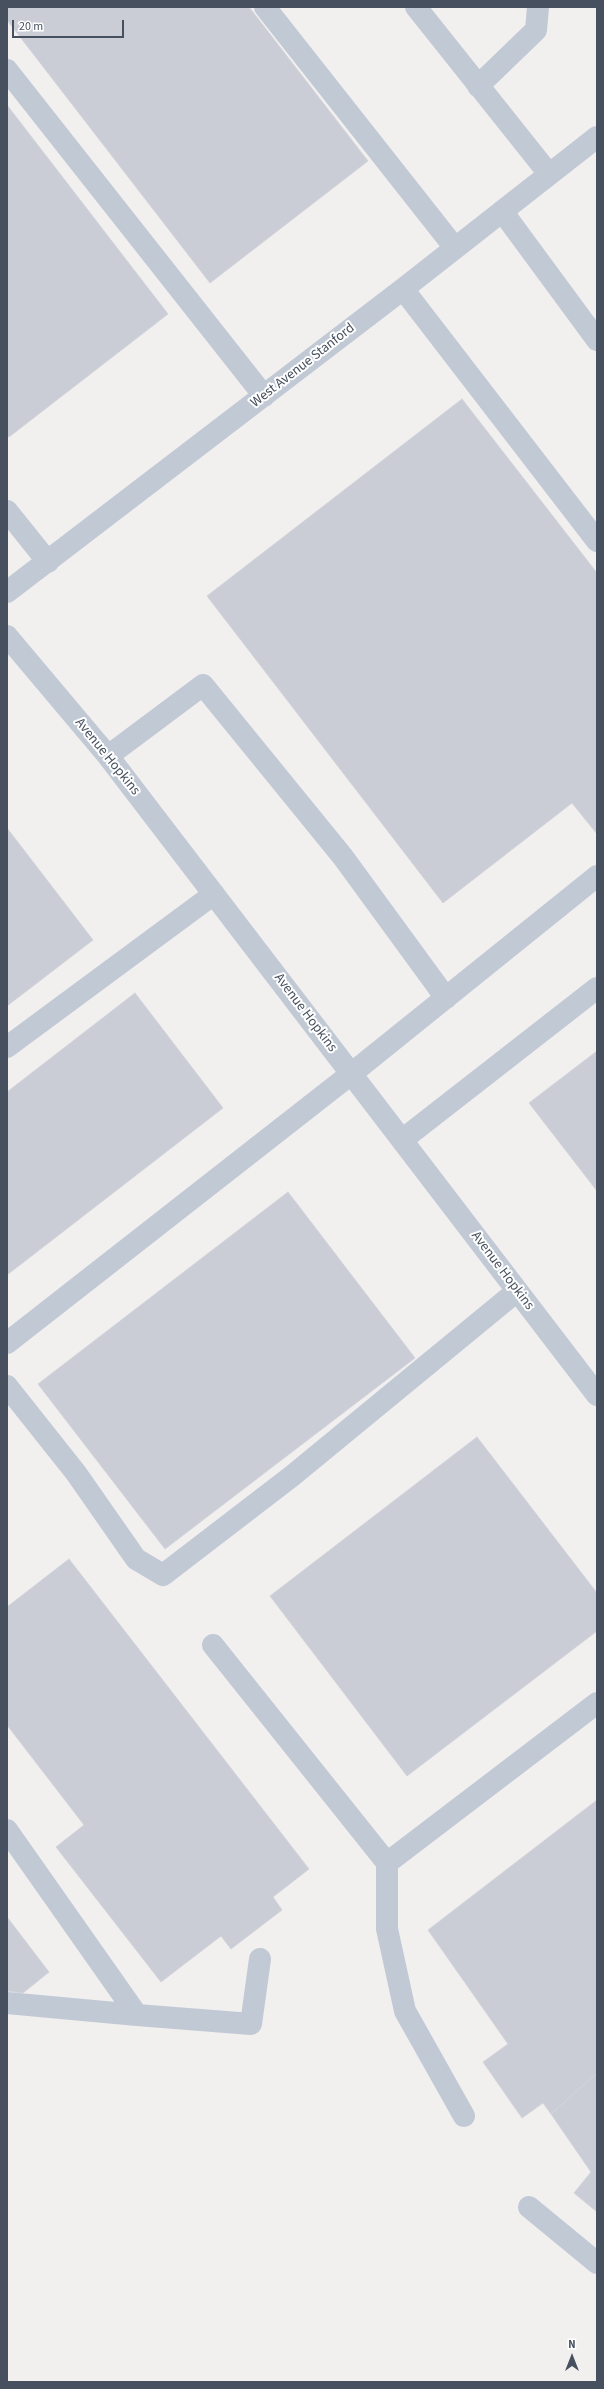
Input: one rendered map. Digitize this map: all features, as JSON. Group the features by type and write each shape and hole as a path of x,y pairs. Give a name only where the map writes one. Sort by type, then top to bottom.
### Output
{"street":[{"path":"265,7 455,248"},
{"path":"416,7 549,174"},
{"path":"478,86 536,30 538,7"},
{"path":"7,70 264,396"},
{"name":"West Avenue Stanford","path":"7,592 403,289 597,137"},
{"path":"502,211 597,340"},
{"path":"403,289 597,541"},
{"path":"7,511 48,562"},
{"name":"Avenue Hopkins","path":"7,636 108,756 597,1395"},
{"path":"108,756 203,685 343,857 446,998"},
{"path":"7,1343 351,1074 597,876"},
{"path":"7,1047 214,894"},
{"path":"402,1140 597,988"},
{"path":"7,1386 76,1473 136,1558 163,1575 292,1476 517,1291"},
{"path":"213,1645 387,1863 387,1929 405,2011 464,2116"},
{"path":"387,1863 597,1704"},
{"path":"7,1830 138,2014"},
{"path":"7,2003 251,2024 260,1959"},
{"path":"529,2208 597,2264"}],"building":[{"path":"7,7 249,7 368,161 210,283 7,20"},
{"path":"7,105 168,314 9,437 7,435"},
{"path":"462,399 597,573 597,834 572,803 443,903 207,596"},
{"path":"7,828 93,940 7,1006"},
{"path":"135,993 223,1108 7,1275 7,1092"},
{"path":"597,1051 597,1191 529,1103"},
{"path":"288,1192 415,1358 165,1549 38,1384"},
{"path":"477,1437 597,1593 597,1631 407,1776 270,1596"},
{"path":"69,1559 309,1869 273,1897 282,1910 231,1949 221,1936 161,1982 56,1847 84,1825 7,1725 7,1607"},
{"path":"597,1800 597,2073 551,2114 543,2103 522,2118 483,2062 508,2044 428,1930"},
{"path":"7,1917 49,1972 23,1993 7,1991"},
{"path":"597,2073 597,2212 574,2193 591,2172 551,2114"}]}
